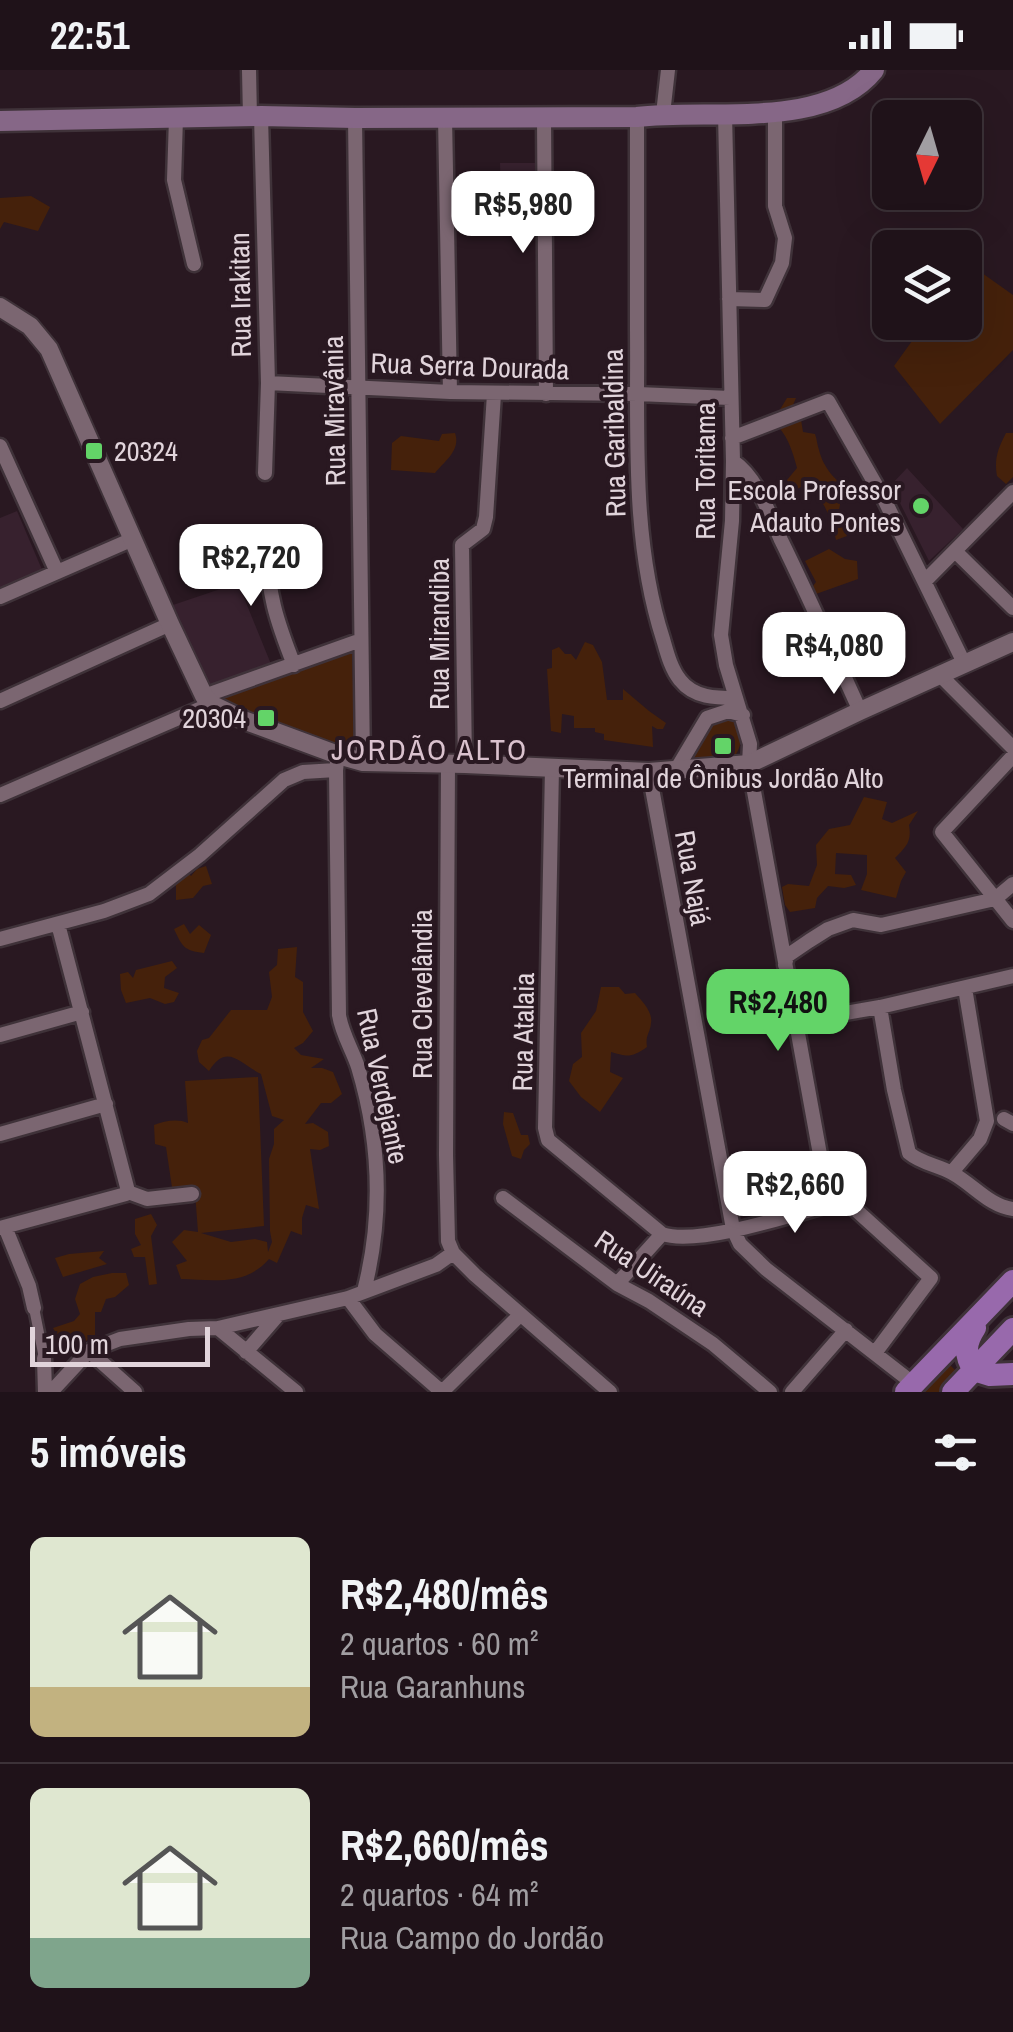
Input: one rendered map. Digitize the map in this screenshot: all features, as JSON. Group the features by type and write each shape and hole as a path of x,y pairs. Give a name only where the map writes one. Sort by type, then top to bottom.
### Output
{"highway":[{"path":"910,1388 1013,1281"},
{"path":"964,1380 969,1362 966,1346 987,1308"},
{"path":"964,1380 1013,1329"},
{"path":"941,1355 960,1360 966,1372 964,1380"},
{"path":"964,1380 1013,1374"}],"main road":[{"path":"0,121 637,117 775,112 840,97 863,84 874,70"}],"street":[{"name":"Rua Irakitan","path":"249,70 255,117 268,383 265,473"},
{"path":"663,114 668,70"},
{"path":"729,299 765,300 782,263 785,238 775,206 775,112"},
{"name":"Rua Toritama","path":"725,114 733,461 731,536 720,635 750,744 749,764 821,1160 845,1200 931,1278 875,1354"},
{"path":"445,117 450,392"},
{"name":"Rua Garibaldina","path":"637,117 642,545 653,603 678,677 688,688 707,697 736,698"},
{"path":"176,118 174,180 194,264"},
{"name":"Rua Miravânia","path":"355,118 363,762"},
{"path":"544,118 546,394"},
{"path":"0,307 30,326 49,349 207,700 337,763"},
{"name":"Rua Serra Dourada","path":"268,383 494,394 730,398"},
{"name":"Rua Mirandiba","path":"456,764 462,545 483,529 486,517 494,394"},
{"path":"732,438 828,401 886,501 965,665"},
{"path":"0,446 57,572"},
{"path":"733,461 742,467 756,490 860,711"},
{"path":"925,582 1013,492"},
{"path":"0,598 133,539"},
{"path":"268,544 267,582 294,665"},
{"path":"956,552 1013,608"},
{"path":"0,702 170,624"},
{"path":"0,796 207,700 361,640"},
{"path":"0,939 127,904 149,894 200,855 284,780 303,772 337,763 363,762 648,772 749,764 1013,642"},
{"path":"940,676 1013,748"},
{"path":"676,770 706,718 728,711 743,715"},
{"path":"1013,756 942,832 1013,921"},
{"name":"Rua Verdejante","path":"337,763 339,1016 367,1104 378,1184 373,1246 364,1291"},
{"name":"Rua Clevelândia","path":"453,1252 446,1232 456,764"},
{"name":"Rua Atalaia","path":"552,768 546,1132 550,1142 666,1236"},
{"name":"Rua Najá","path":"648,772 733,1230"},
{"path":"784,967 788,956 828,929 853,920 881,925 996,899 1013,884"},
{"path":"58,924 127,1193"},
{"path":"794,1022 1013,976"},
{"path":"952,1172 980,1139 987,1121 964,988"},
{"path":"880,1007 908,1150 920,1161 952,1172 998,1206 1013,1209"},
{"path":"0,1035 82,1012"},
{"path":"0,1134 106,1104"},
{"path":"48,1392 28,1286 3,1228 127,1193 147,1199 192,1194"},
{"name":"Rua Uiraúna","path":"503,1198 617,1284 713,1344 770,1392"},
{"path":"617,1284 666,1236 693,1238 733,1230 845,1200"},
{"path":"733,1230 754,1258 875,1354 910,1388"},
{"path":"48,1392 89,1351 120,1340 218,1328 348,1298 436,1265 453,1252 610,1392"},
{"path":"348,1298 376,1334 442,1392 520,1315"},
{"path":"246,1352 280,1314"},
{"path":"218,1328 296,1392"},
{"path":"792,1392 846,1330"},
{"path":"89,1351 135,1392"}],"shaded area":[{"path":"500,163 535,163 536,199 501,199"},
{"path":"31,196 50,207 38,231 4,222 0,229 0,198"},
{"path":"982,273 1013,295 1013,350 940,424 894,366 913,340 982,340"},
{"path":"787,398 796,398 794,413 800,414 803,432 815,434 827,468 851,489 841,499 839,510 847,536 836,540 817,495 805,485 793,491 787,480 797,468 788,442 773,421"},
{"path":"455,433 454,450 435,473 391,470 392,443 401,436 439,441 442,434"},
{"path":"1006,433 1013,433 1013,477 1006,484 997,476 996,464"},
{"name":"Escola Professor Adauto Pontes","path":"907,468 963,529 929,561 891,485"},
{"path":"17,511 43,572 0,591 0,518"},
{"path":"829,549 857,561 858,579 816,594 816,582 805,561"},
{"path":"238,583 273,669 209,693 173,605"},
{"path":"585,642 593,645 602,662 607,700 623,700 623,689 666,723 663,729 652,726 653,747 604,740 604,734 595,732 595,728 574,728 574,716 562,714 561,733 551,731 547,669 552,668 552,650 559,647 576,660"},
{"path":"352,652 355,753 212,701"},
{"name":"Terminal de Ônibus Jordão Alto","path":"724,718 732,719 740,733 739,749 733,758 692,760 710,726"},
{"path":"864,797 887,802 882,819 892,823 918,811 909,825 907,844 895,858 906,872 896,898 861,890 867,874 867,855 836,853 835,874 851,875 856,885 828,886 817,898 815,908 790,912 782,887 809,886 817,865 816,845 829,829 850,825"},
{"path":"206,866 212,884 203,886 193,898 176,900 176,881 187,872 191,876"},
{"path":"184,924 190,934 199,925 211,935 204,953 182,944 174,929"},
{"path":"297,947 295,977 303,982 303,1012 313,1031 294,1048 301,1055 324,1059 311,1068 333,1072 342,1094 331,1103 321,1103 305,1124 313,1123 328,1132 329,1146 310,1149 319,1209 306,1205 302,1235 291,1231 277,1263 269,1259 250,1274 228,1280 181,1279 176,1265 187,1261 172,1242 184,1230 198,1232 195,1192 173,1194 166,1147 155,1144 154,1125 188,1123 185,1081 258,1077 264,1226 201,1233 231,1242 267,1242 268,1252 272,1242 269,1159 274,1129 284,1120 272,1116 261,1074 228,1057 216,1062 209,1071 199,1062 197,1051 202,1040 209,1038 231,1010 267,1010 272,997 269,972 277,965 278,949"},
{"path":"172,961 177,968 165,977 164,988 179,993 174,1002 165,1004 150,998 126,1003 120,974 128,972 133,978 136,970"},
{"path":"601,987 619,987 625,994 635,993 651,1019 647,1047 629,1056 611,1052 610,1072 623,1078 600,1112 569,1081 573,1064 582,1057 581,1033 596,1011"},
{"path":"504,1112 513,1113 521,1135 528,1135 530,1144 521,1159 512,1156 503,1124"},
{"path":"151,1214 157,1225 151,1236 157,1284 149,1285 145,1257 134,1257 131,1249 141,1245 135,1234 135,1219"},
{"path":"104,1251 99,1258 107,1264 63,1277 55,1258 69,1254"},
{"path":"112,1273 126,1273 129,1285 106,1299 101,1312 95,1312 95,1338 81,1347 65,1348 53,1328 74,1321 80,1314 75,1299 80,1284"},
{"path":"945,1360 962,1377 948,1392 914,1392"}],"place":[{"name":"20324","path":"94,451"},
{"name":"Escola Professor Adauto Pontes","path":"921,506"},
{"name":"20304","path":"266,718"},
{"name":"Terminal de Ônibus Jordão Alto","path":"723,746"}],"district":[{"name":"JORDÃO ALTO","path":"430,750"}]}
